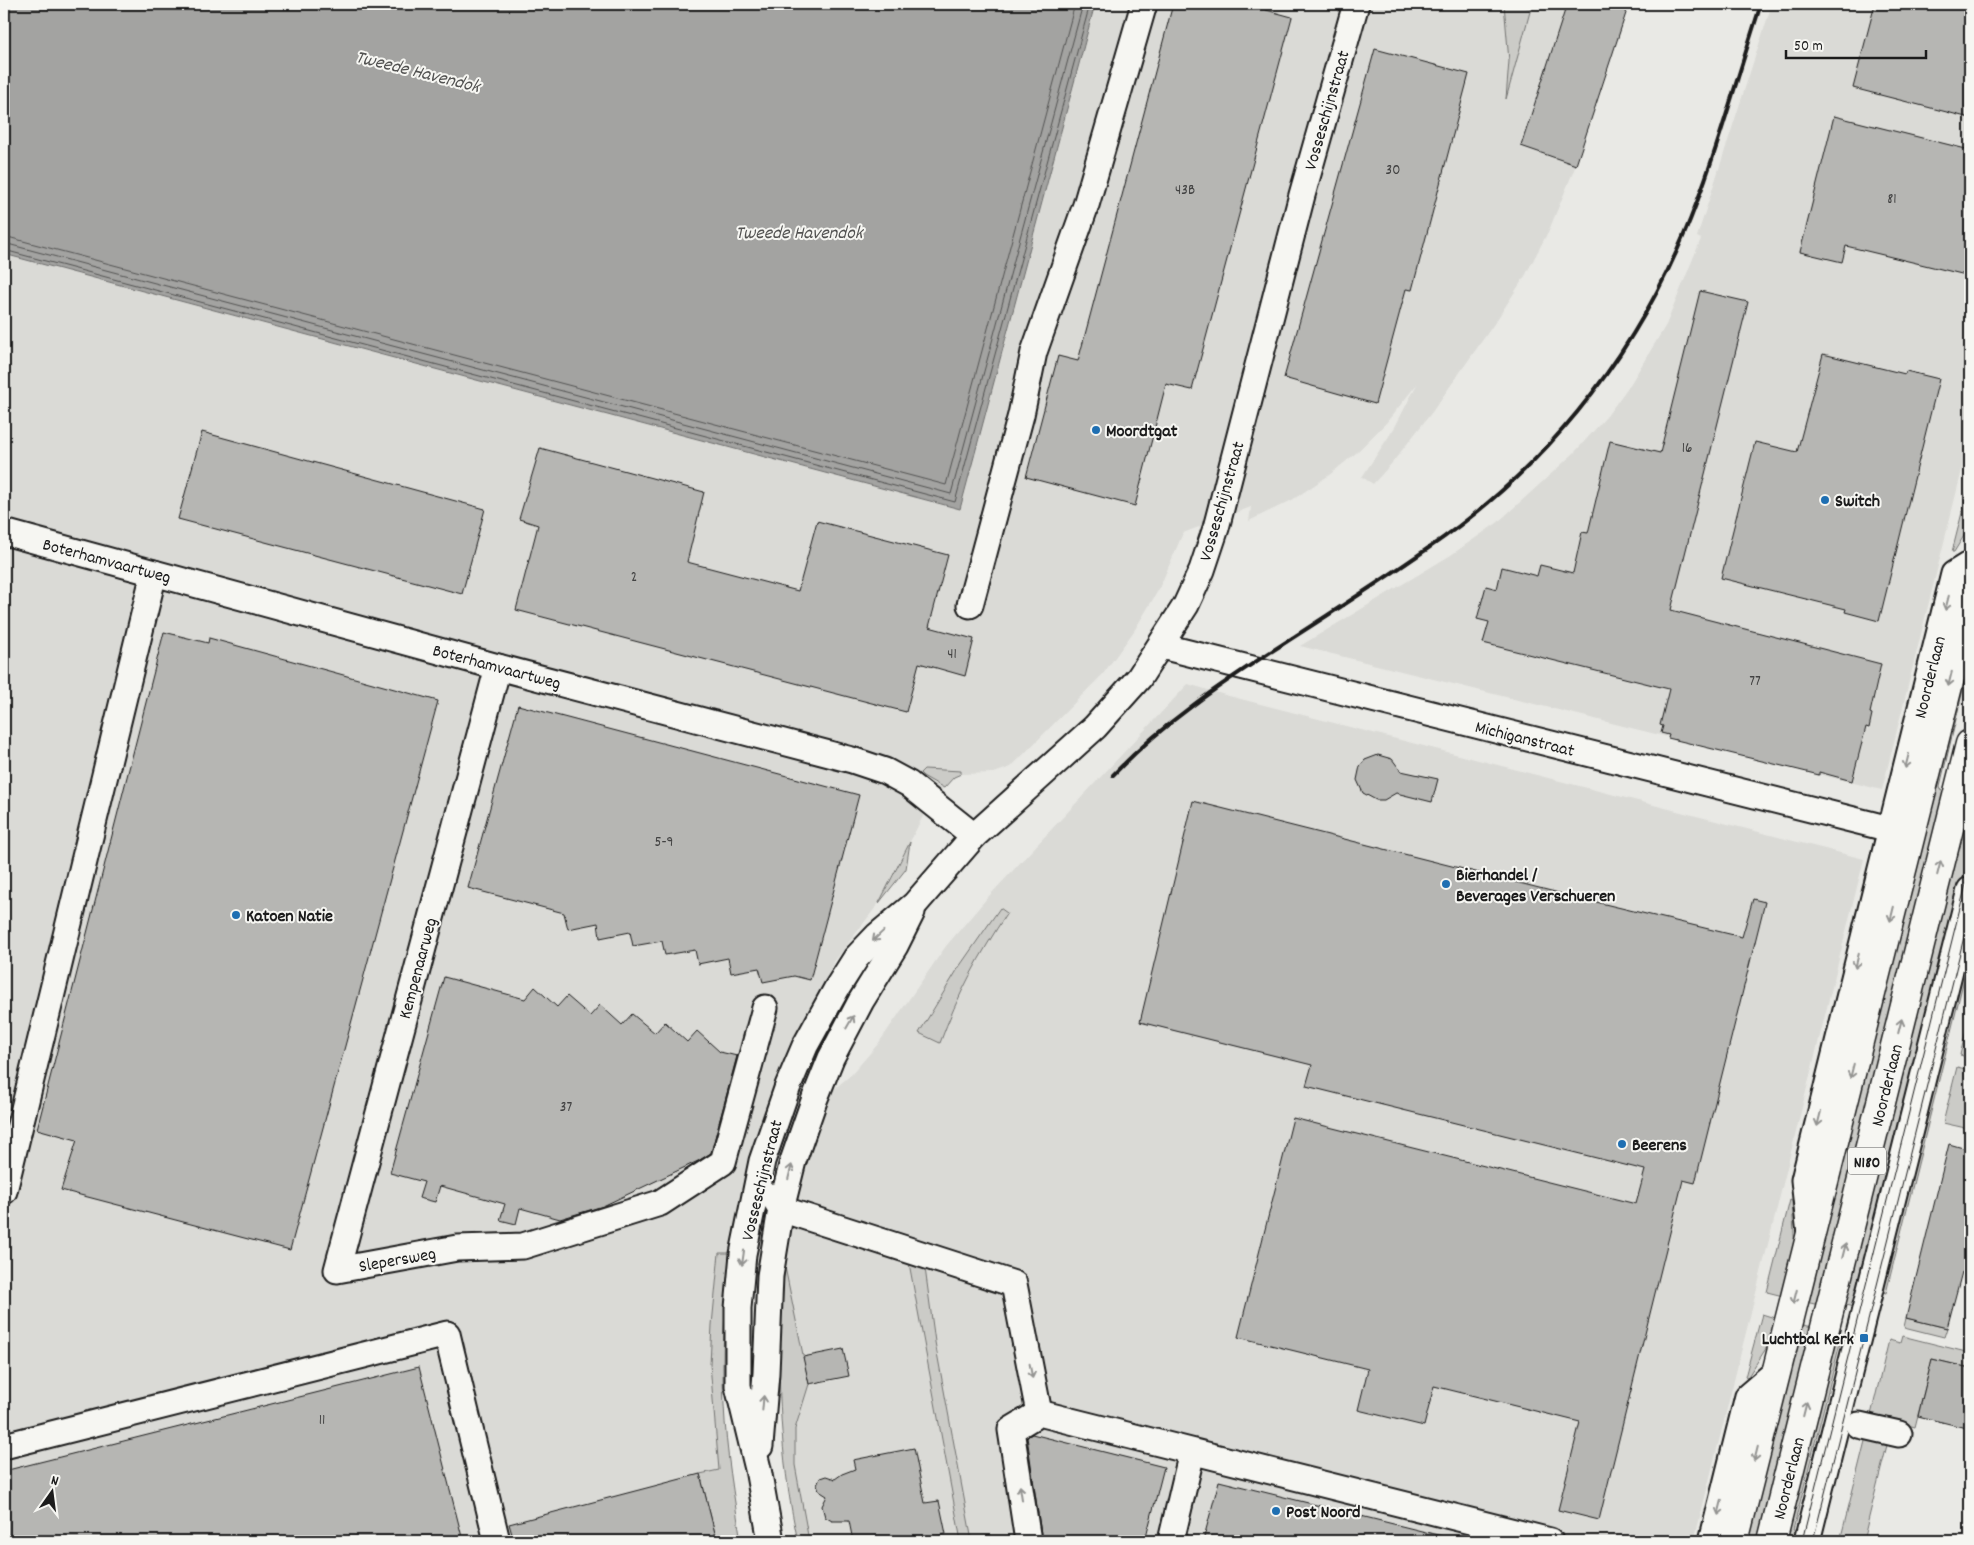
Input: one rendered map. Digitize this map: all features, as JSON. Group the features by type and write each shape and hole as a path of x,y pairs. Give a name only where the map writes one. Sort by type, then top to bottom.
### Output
{"main road":[{"name":"Noorderlaan","path":"1734,1541 1913,833 1970,598"},
{"name":"Noorderlaan","path":"1772,1541 1970,744"}],"street":[{"path":"970,605 1021,415 1034,352 1086,205 1144,4"},
{"name":"Vosseschijnstraat","path":"771,1541 758,1469 738,1386 738,1308 747,1234 762,1161 788,1086 820,1018 856,958 878,935 915,904 974,836 1095,727 1139,678 1161,646 1193,592 1216,528 1351,5"},
{"name":"Boterhamvaartweg","path":"4,532 498,667 852,760 877,768 909,784 974,836"},
{"name":"Noorderlaan","path":"1810,1236 1804,1180 1954,574 1970,564"},
{"path":"4,1191 154,573"},
{"name":"Michiganstraat","path":"1161,646 1890,829"},
{"name":"Kempenaarweg","path":"337,1270 498,667"},
{"path":"1807,1541 1970,890"},
{"name":"Vosseschijnstraat","path":"758,1469 766,1372 769,1286 781,1209 801,1136 831,1058 861,1001 895,946 915,904"},
{"name":"Slepersweg","path":"337,1270 457,1248 523,1246 660,1203 723,1162 765,1008"},
{"path":"788,1086 789,1113 767,1186 781,1209 1014,1284 1039,1413"},
{"path":"747,1234 781,1209"},
{"path":"4,1446 447,1334 497,1541"},
{"path":"1712,1541 1748,1396 1777,1371"},
{"path":"1028,1541 1011,1430 1039,1413 1550,1541"},
{"path":"1859,1425 1899,1434"},
{"path":"1170,1541 1192,1452"}],"shaded area":[{"path":"1095,4 1567,4 1521,146 1576,165 1549,230 1525,276 1432,412 1373,484 1362,477 1395,427 1417,384 1386,423 1356,453 1328,476 1292,500 1249,521 1251,507 1183,533 1159,589 1134,631 1103,674 1011,767 994,773 961,774 949,781 922,818 879,903 834,962 788,1061 751,1163 740,1202 730,1253 724,1318 724,1404 729,1459 741,1541 4,1541 4,254 960,509"},
{"path":"1504,4 1515,4 1531,8 1506,99 1509,61"},
{"path":"1772,4 1970,4 1970,438 1882,790 1300,646 1451,555 1497,523 1574,453 1607,416 1631,383 1666,325 1701,239 1697,237"},
{"path":"1968,489 1970,490 1970,526 1954,552 1952,552"},
{"path":"1970,641 1970,661 1940,786 1945,798 1819,1305 1806,1302"},
{"path":"1188,684 1864,859 1694,1541 798,1541 788,1492 783,1448 779,1323 785,1267 799,1183 833,1090 852,1074 878,1044 946,946 988,897"},
{"path":"924,769 961,771 961,774 954,777 944,788 923,776 920,773"},
{"path":"1970,801 1970,850 1857,1308 1842,1304 1967,806"},
{"path":"910,842 906,869 879,903"},
{"path":"1000,908 1007,913 970,976 940,1043 919,1033 959,967"},
{"path":"1970,931 1970,955 1886,1293 1880,1292"},
{"path":"1970,1015 1970,1058 1960,1055"},
{"path":"1957,1067 1970,1070 1970,1129 1943,1123"},
{"path":"1790,1200 1792,1201 1795,1251 1783,1296 1767,1292"},
{"path":"719,1253 730,1253 724,1329 723,1386 728,1456 741,1541 717,1541 700,1474 719,1470 710,1364"},
{"path":"909,1263 925,1268 935,1342 972,1541 961,1541"},
{"path":"785,1267 809,1384 795,1429 795,1465 809,1541 798,1541 788,1488 782,1434 779,1324"},
{"path":"1762,1314 1778,1319 1774,1336 1747,1378 1745,1377"},
{"path":"1906,1318 1947,1328 1944,1337 1904,1327"},
{"path":"1800,1324 1812,1327 1759,1541 1745,1541"},
{"path":"1834,1333 1842,1335 1793,1530 1799,1531 1797,1541 1783,1541"},
{"path":"1902,1336 1970,1353 1970,1368 1932,1359 1915,1427 1871,1415 1889,1340 1900,1343"},
{"path":"1867,1433 1889,1437 1863,1541 1840,1541"}],"water":[{"name":"Tweede Havendok","path":"4,4 1095,4 960,509 4,254"}],"building":[{"path":"1173,4 1244,4 1292,17 1192,390 1166,384 1135,506 1026,477 1058,356 1078,361"},
{"path":"1567,4 1629,4 1576,165 1521,146"},
{"path":"1875,4 1954,4 1970,8 1970,118 1853,88"},
{"path":"1375,49 1469,74 1412,290 1406,289 1375,404 1284,378"},
{"path":"1834,116 1970,150 1970,276 1846,246 1842,262 1800,252"},
{"path":"1700,291 1748,302 1671,610 1881,664 1870,713 1872,714 1869,728 1866,727 1852,781 1819,772 1819,775 1668,738 1669,735 1661,733 1663,726 1660,725 1669,689 1483,643 1489,622 1477,619 1486,586 1497,589 1502,567 1537,576 1540,565 1573,573 1582,532 1588,533 1610,441 1660,453"},
{"name":"Switch","path":"1823,354 1905,374 1906,371 1939,379 1879,621 1845,612 1846,609 1721,578 1755,442 1797,452"},
{"path":"202,432 485,509 462,594 178,519"},
{"path":"540,448 704,492 687,562 798,591 817,521 948,555 929,627 974,639 965,676 919,663 906,712 516,610 538,525 519,519"},
{"name":"Katoen Natie","path":"164,632 208,643 209,638 438,701 290,1250 61,1190 77,1140 37,1129"},
{"path":"518,705 859,795 810,980 794,976 763,982 759,968 731,973 728,958 698,964 695,950 665,955 662,941 633,946 630,932 600,938 598,923 568,929 564,913 468,888"},
{"path":"1378,755 1392,759 1401,771 1438,779 1432,802 1396,793 1384,800 1376,800 1363,793 1357,780 1360,766 1365,760"},
{"name":"Beerens","path":"1193,801 1742,937 1753,899 1765,902 1695,1183 1683,1180 1599,1520 1558,1510 1580,1422 1434,1386 1424,1426 1358,1410 1368,1369 1238,1337 1293,1118 1636,1204 1645,1170 1306,1086 1312,1065 1140,1022"},
{"path":"444,977 525,999 535,987 557,1007 567,996 590,1016 600,1005 622,1025 632,1014 655,1033 665,1022 687,1042 697,1031 720,1052 737,1056 711,1153 603,1206 560,1219 520,1208 516,1224 500,1220 505,1204 440,1186 435,1202 419,1198 424,1182 390,1173"},
{"path":"1949,1144 1970,1150 1970,1249 1965,1273 1962,1272 1947,1328 1906,1318"},
{"path":"843,1349 849,1376 809,1384 803,1357"},
{"path":"1932,1359 1970,1368 1970,1429 1918,1416"},
{"path":"419,1367 463,1541 4,1541 4,1471"},
{"path":"1032,1434 1164,1467 1145,1541 1042,1541 1027,1437"},
{"path":"914,1448 925,1503 939,1501 946,1534 932,1537 933,1541 853,1541 849,1521 832,1521 825,1517 822,1506 827,1496 819,1491 817,1485 820,1478 826,1476 835,1479 855,1469 853,1460"},
{"path":"700,1474 717,1541 514,1541 509,1524"},
{"name":"Post Noord","path":"1219,1481 1442,1536 1441,1541 1203,1541"}],"tram line":[{"path":"1802,1541 1970,868"},
{"path":"1813,1541 1970,913"}],"railway":[{"path":"1113,775 1152,738 1215,689 1427,549 1469,519 1544,450 1578,412 1636,328 1661,284 1683,237 1715,151 1761,4"}],"place":[{"name":"Moordtgat","path":"1096,430"},
{"name":"Switch","path":"1825,500"},
{"name":"Bierhandel / Beverages Verschueren","path":"1446,884"},
{"name":"Katoen Natie","path":"236,915"},
{"name":"Beerens","path":"1622,1144"},
{"name":"Luchtbal Kerk","path":"1864,1338"},
{"name":"Post Noord","path":"1276,1511"}]}
